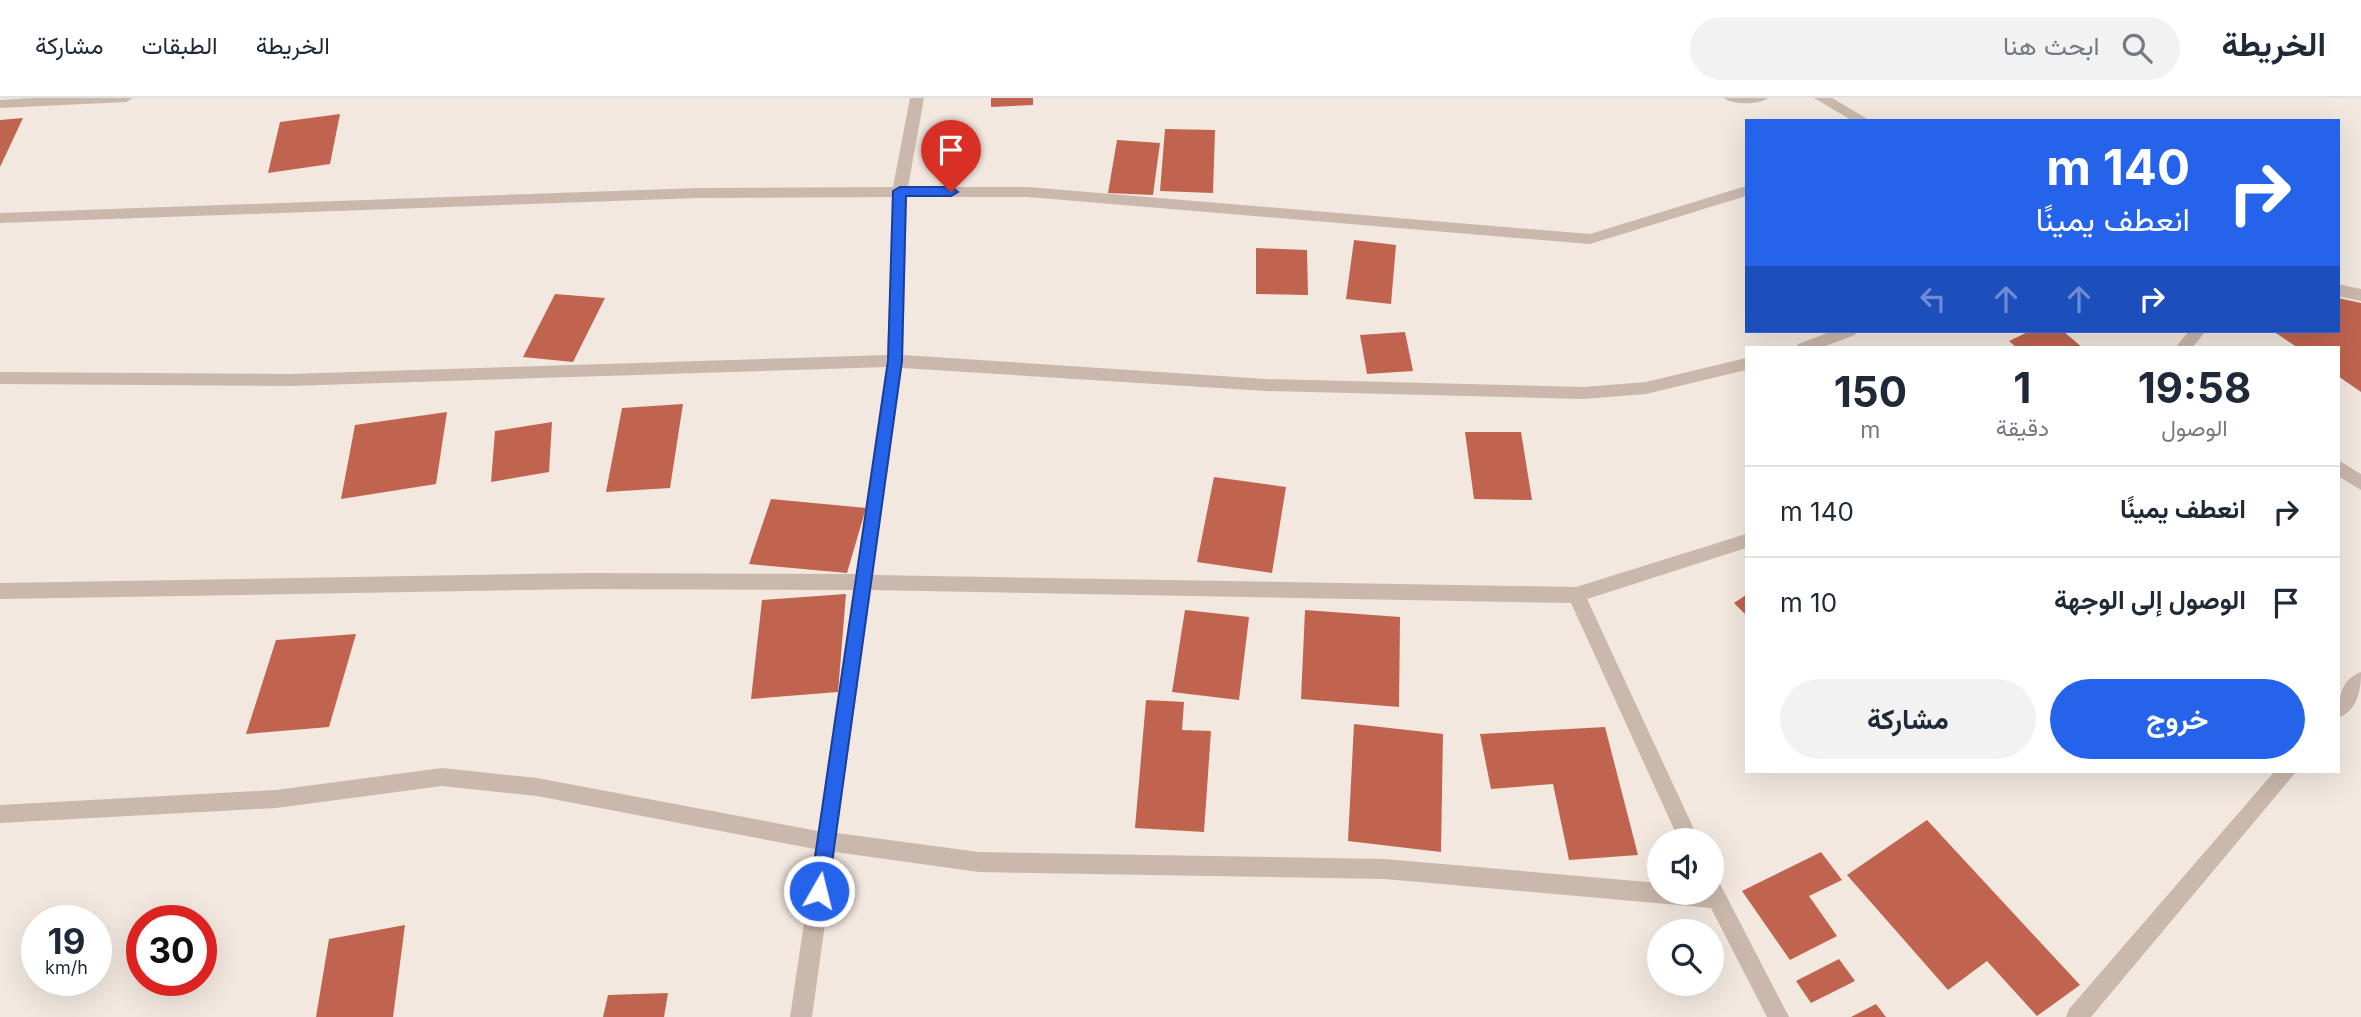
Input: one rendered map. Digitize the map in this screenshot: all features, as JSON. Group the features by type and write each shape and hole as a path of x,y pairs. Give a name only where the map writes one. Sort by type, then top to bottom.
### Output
{"street":[{"path":"0,104 126,98"},
{"path":"801,1017 895,361 900,191 917,98"},
{"path":"1731,98 1761,98"},
{"path":"1821,98 1860,119"},
{"path":"0,218 698,193 1028,192 1590,239 1745,191"},
{"path":"2340,290 2361,295"},
{"path":"1809,346 1844,333"},
{"path":"0,378 290,380 895,361 1266,385 1523,393 1646,388 1745,364"},
{"path":"2340,468 2361,483"},
{"path":"0,591 586,581 865,582 1576,596 1745,541"},
{"path":"1576,596 1683,828"},
{"path":"2340,706 2361,680"},
{"path":"2077,1017 2285,773"},
{"path":"0,814 276,799 442,777 537,787 826,841 979,862 1385,869 1647,888"},
{"path":"1720,905 1778,1017"}],"building":[{"path":"991,98 1033,98 1033,105 991,107"},
{"path":"340,114 330,164 268,173 280,122"},
{"path":"23,118 0,167 0,120"},
{"path":"1165,129 1215,130 1213,193 1160,191"},
{"path":"1117,140 1160,143 1153,195 1108,193"},
{"path":"1354,240 1396,245 1391,304 1346,299"},
{"path":"1256,248 1307,250 1308,295 1256,294"},
{"path":"555,294 605,298 573,362 523,357"},
{"path":"2340,298 2361,303 2361,392 2340,377 2340,346 2295,346 2276,333 2340,333"},
{"path":"1405,332 1413,371 1367,374 1360,335"},
{"path":"2026,333 2065,333 2081,346 2015,346 2009,341"},
{"path":"683,404 670,488 606,492 622,408"},
{"path":"447,412 436,484 341,499 355,425"},
{"path":"552,422 549,472 491,482 495,431"},
{"path":"1465,432 1521,432 1532,500 1474,499"},
{"path":"1214,477 1286,487 1272,573 1197,562"},
{"path":"771,499 866,508 847,573 749,564"},
{"path":"846,594 838,692 751,699 762,600"},
{"path":"1745,596 1745,614 1734,603"},
{"path":"1185,610 1249,617 1239,700 1172,692"},
{"path":"1305,610 1400,617 1399,707 1301,699"},
{"path":"356,634 329,727 246,734 276,640"},
{"path":"1146,700 1184,702 1182,730 1211,731 1204,832 1135,828"},
{"path":"1354,724 1443,734 1441,852 1348,841"},
{"path":"1605,727 1638,855 1569,860 1553,784 1491,789 1480,734"},
{"path":"1927,820 2080,985 2037,1016 1987,961 1948,990 1847,875"},
{"path":"1821,852 1842,880 1809,896 1837,936 1790,960 1742,891"},
{"path":"405,925 393,1017 316,1017 329,939"},
{"path":"1839,959 1855,981 1811,1003 1796,981"},
{"path":"668,993 664,1017 603,1017 608,995"},
{"path":"1876,1004 1886,1017 1851,1017"}],"route":[{"path":"819,891 895,361 900,191 951,192"}]}
